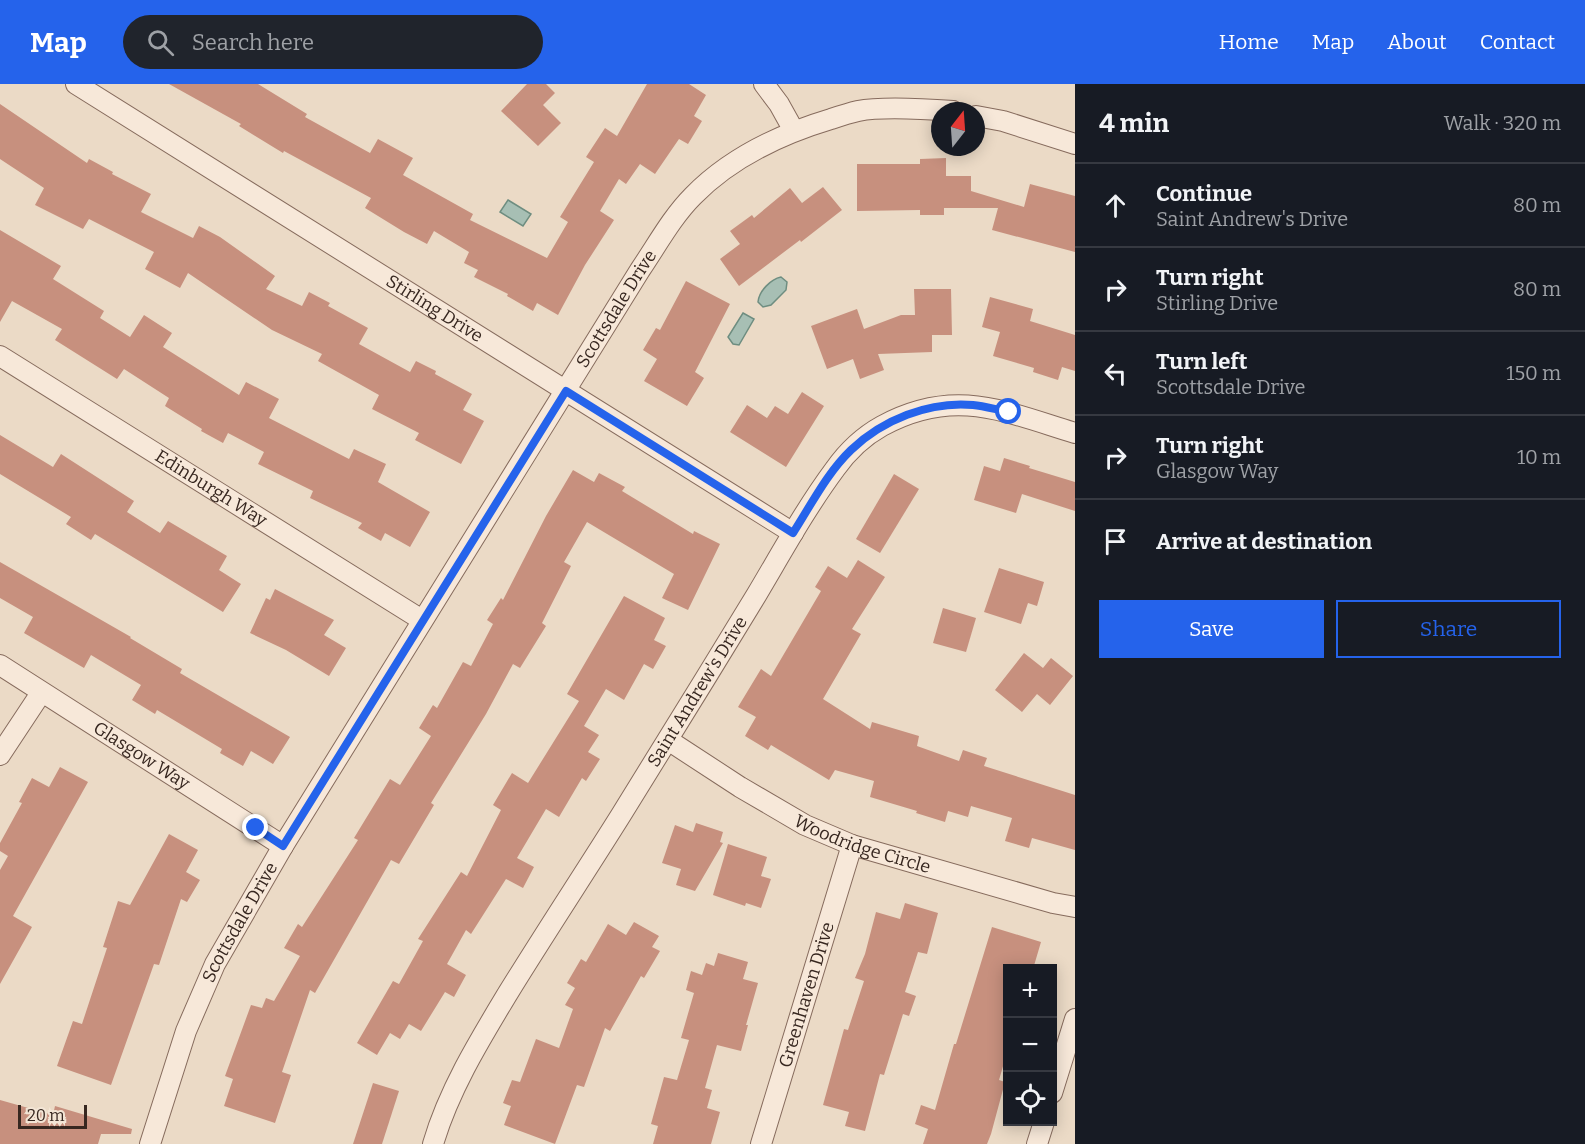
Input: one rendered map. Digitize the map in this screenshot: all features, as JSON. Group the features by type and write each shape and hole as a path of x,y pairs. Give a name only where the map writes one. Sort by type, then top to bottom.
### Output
{"street":[{"name":"Stirling Drive","path":"76,84 793,533"},
{"path":"764,84 794,130"},
{"name":"Scottsdale Drive","path":"150,1144 186,1031 215,964 283,846 670,225 693,196 716,176 743,157 794,130 858,111 931,110"},
{"path":"985,118 1003,121 1075,144"},
{"name":"Edinburgh Way","path":"0,356 423,620"},
{"name":"Saint Andrew's Drive","path":"433,1144 472,1051 532,952 583,876 668,740 793,533 836,467 851,450 880,427 919,410 947,405 974,405 1009,412 1075,433"},
{"name":"Glasgow Way","path":"0,665 283,846"},
{"path":"0,755 41,693"},
{"name":"Woodridge Circle","path":"668,740 740,787 805,825 852,845 1053,903 1075,907"},
{"name":"Greenhaven Drive","path":"761,1144 852,845"},
{"path":"1057,1080 1075,1019"},
{"path":"1037,1144 1043,1126"}],"shaded area":[{"path":"508,200 531,214 523,226 500,212"},
{"path":"781,277 787,282 786,290 771,305 763,307 758,302 763,290"},
{"path":"743,313 754,319 739,345 733,344 728,337"}],"building":[{"path":"169,84 258,84 307,114 305,117 370,153 378,139 413,158 403,175 473,214 470,220 547,258 568,222 560,217 594,162 586,157 605,128 617,136 647,84 689,84 706,95 694,116 702,121 688,144 679,139 655,174 640,164 626,184 619,179 600,211 614,220 585,265 558,315 537,303 533,311 507,296 508,294 474,277 478,270 464,263 469,252 434,231 427,244 404,232 365,208 371,198 284,151 283,153 239,126 241,124"},
{"path":"527,84 546,84 555,93 543,105 561,123 538,146 501,111"},
{"path":"0,104 87,163 89,159 151,194 141,212 193,238 199,226 220,237 275,276 266,289 302,306 309,292 330,303 328,306 368,328 359,344 410,372 416,361 472,394 463,410 484,421 461,464 415,440 419,433 372,409 379,395 318,361 322,354 272,330 188,273 180,288 145,269 154,252 89,219 83,229 35,205 44,188 0,159"},
{"path":"946,158 946,176 971,176 971,191 1024,207 1030,184 1075,196 1075,252 992,230 998,208 944,208 944,215 920,215 920,210 857,211 857,164 920,164 920,159"},
{"path":"823,187 842,210 739,286 720,259 740,244 730,231 752,215 754,218 790,188 802,203"},
{"path":"0,230 61,266 53,279 104,311 100,318 130,337 144,315 172,333 163,347 239,395 246,382 279,399 269,418 349,459 354,449 386,464 378,482 430,512 410,547 385,533 381,541 358,528 362,523 310,498 313,491 258,464 264,452 228,433 223,443 201,431 202,429 165,406 169,398 124,369 117,379 55,340 62,329 12,301 0,322"},
{"path":"686,281 730,304 695,372 704,378 687,406 644,381 657,359 643,350 656,328 660,330"},
{"path":"914,289 951,289 952,335 932,335 932,352 878,354 884,370 860,379 853,359 827,369 811,326 857,309 864,329 901,315 915,315"},
{"path":"990,297 1033,309 1030,321 1075,335 1075,371 1062,367 1058,380 1033,372 1034,368 993,356 1000,332 982,327"},
{"path":"802,392 824,406 786,467 730,432 747,405 767,418 775,406 788,414"},
{"path":"0,435 53,467 61,454 134,501 127,512 160,533 168,521 227,556 219,570 241,584 223,612 95,534 91,540 66,524 71,517 0,474"},
{"path":"1004,458 1075,482 1075,511 1022,494 1016,513 974,500 984,466 1000,471"},
{"path":"573,470 594,482 599,473 625,487 622,491 693,534 694,531 720,544 688,610 662,598 674,574 587,522 564,562 571,566 542,623 546,626 520,668 513,664 486,714 431,803 434,805 399,864 391,860 315,993 310,990 282,1072 291,1075 275,1123 224,1106 233,1079 225,1076 251,1005 262,1008 266,998 274,1001 300,956 284,948 298,924 302,927 358,840 354,838 390,779 400,785 431,736 419,728 433,705 437,708 463,662 471,666 493,624 487,620 501,598 503,600 546,516"},
{"path":"894,474 919,489 880,553 856,539"},
{"path":"858,560 885,577 852,629 861,634 823,699 870,729 872,722 919,736 917,746 959,761 963,750 987,758 984,766 1075,795 1075,850 1032,838 1029,848 1005,841 1012,818 971,806 968,817 948,811 945,822 916,813 917,811 870,797 874,781 835,770 829,780 771,745 768,750 745,736 756,717 738,707 761,669 771,676 821,591 815,587 828,566 847,578"},
{"path":"0,562 131,637 182,669 180,673 290,737 273,764 251,751 243,766 220,753 222,749 157,710 155,714 132,700 141,685 91,655 84,668 24,633 33,617 0,598"},
{"path":"999,568 1044,582 1037,606 1028,603 1021,624 984,612"},
{"path":"275,589 334,620 324,635 346,648 329,676 286,650 250,633 266,598 270,600"},
{"path":"624,596 665,618 654,640 666,646 653,669 644,664 624,700 606,689 584,726 599,735 588,752 600,759 586,781 582,778 559,817 546,809 517,858 534,867 523,888 506,879 471,934 466,930 447,964 466,975 454,997 445,992 421,1031 409,1024 400,1039 390,1033 377,1055 357,1043 393,981 399,984 423,941 418,939 461,872 467,876 501,810 493,805 512,773 528,783 579,701 567,694"},
{"path":"943,608 976,618 966,652 933,643"},
{"path":"1024,653 1043,668 1051,658 1073,676 1050,705 1037,694 1022,712 995,690"},
{"path":"60,767 88,782 13,916 32,927 0,984 0,870 8,856 0,851 0,843 22,803 19,802 32,778 49,787"},
{"path":"696,823 723,832 720,842 723,843 695,891 676,885 681,869 662,863 675,825 693,832"},
{"path":"169,834 198,850 186,872 200,880 187,902 181,899 159,965 154,964 111,1085 57,1066 73,1021 82,1024 107,948 103,947 118,901 130,905"},
{"path":"728,844 767,857 761,876 771,879 761,908 746,903 745,906 713,895"},
{"path":"905,903 938,913 927,954 918,952 905,992 916,996 909,1016 903,1014 884,1075 880,1074 865,1131 845,1126 849,1112 823,1105 844,1029 848,1030 864,981 855,978 865,954 876,912 900,919"},
{"path":"634,922 659,936 652,947 660,951 644,978 641,976 610,1031 605,1028 584,1087 577,1085 555,1144 504,1125 511,1106 503,1103 512,1080 520,1082 536,1039 559,1048 573,1009 565,1005 575,988 567,983 581,959 586,962 608,924 626,935"},
{"path":"992,927 1041,942 1034,964 1003,964 1003,1066 999,1080 1003,1081 1003,1089 987,1144 923,1144 928,1129 915,1124 921,1105 935,1110 954,1044 956,1044"},
{"path":"718,953 748,962 743,979 758,983 741,1051 717,1045 705,1088 712,1090 707,1108 720,1112 711,1144 653,1144 658,1126 651,1124 664,1077 677,1080 689,1040 681,1038 694,993 686,990 691,971 702,975 706,963 714,966"},
{"path":"373,1083 399,1091 382,1144 353,1144"},
{"path":"0,1100 53,1115 55,1106 132,1129 131,1134 101,1134 98,1144 0,1144"}],"route":[{"path":"256,828 283,846 566,391 793,533 836,467 851,450 880,427 919,410 947,405 974,405 1009,412"}]}
